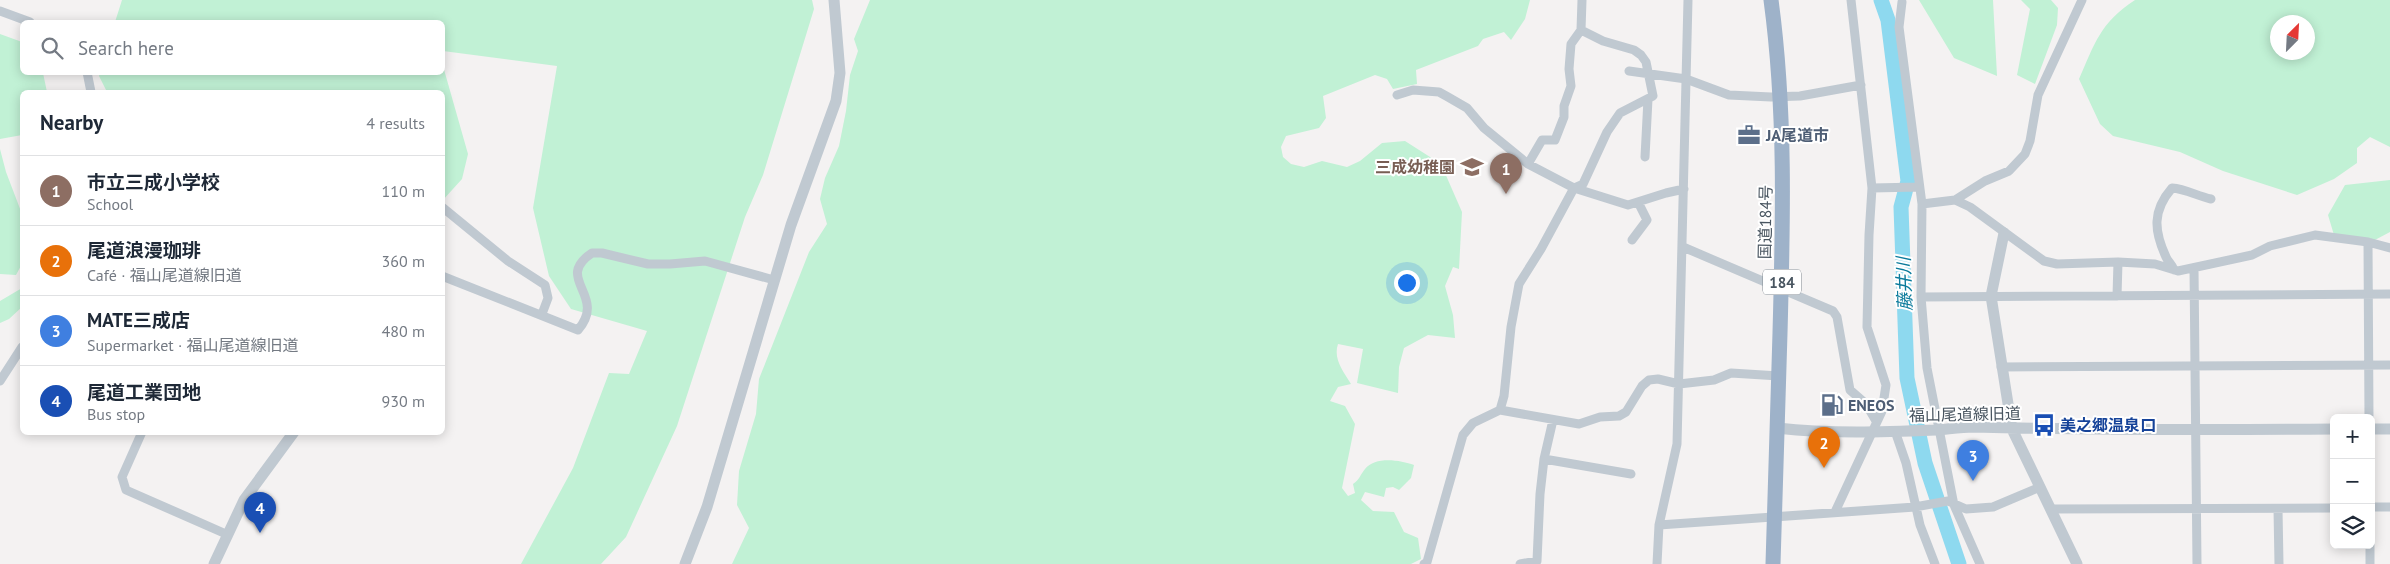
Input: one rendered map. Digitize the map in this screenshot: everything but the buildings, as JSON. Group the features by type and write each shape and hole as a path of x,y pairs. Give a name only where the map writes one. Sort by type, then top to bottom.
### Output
{"highway":[{"name":"国道184号","path":"1771,0 1777,48 1783,168 1782,287 1773,564"}],"street":[{"path":"685,564 707,507 774,280 792,225 831,120 838,94 840,73 834,0"},
{"path":"1528,164 1542,140 1555,140 1564,118 1564,106 1571,86 1569,69 1571,44 1581,30 1582,0"},
{"path":"1657,564 1659,525 1677,444 1680,384 1688,0"},
{"path":"1835,512 1882,411 1886,385 1867,327 1872,188 1851,0"},
{"path":"1922,204 1955,200 1985,182 2009,171 2025,154 2030,141 2038,94 2082,0"},
{"path":"1902,2 1899,27 1917,187 1922,204 1921,297 1927,368 1951,503 1980,564"},
{"path":"0,11 25,20"},
{"path":"1500,410 1504,396 1511,327 1519,284 1542,249 1574,188 1583,184 1607,132 1620,113 1653,96 1646,62 1634,50 1604,41 1581,30"},
{"path":"1629,72 1686,79 1729,95 1800,96 1861,85"},
{"path":"88,75 91,90"},
{"path":"1397,94 1413,90 1439,92 1467,108 1484,128 1528,164 1574,188 1628,205 1684,189"},
{"path":"1645,157 1648,99"},
{"path":"1872,188 1917,187"},
{"path":"2174,270 2167,260 2156,235 2155,224 2165,196 2172,188 2183,189 2195,196 2211,200"},
{"path":"1955,200 1970,207 2044,261 2082,264 2118,262 2155,264 2178,271 2252,255 2270,246 2315,235 2368,242 2390,248"},
{"path":"1632,240 1647,220 1638,202"},
{"path":"445,209 508,261 545,284 548,298 542,314"},
{"path":"2004,233 1991,296 2012,429 2077,564"},
{"path":"2368,242 2369,414"},
{"path":"1683,247 1782,287 1833,311 1837,317 1850,390 1866,404 1874,426"},
{"path":"445,277 542,314 578,330 586,321 588,301 578,282 577,274 579,265 592,253 602,253 648,264 705,261 774,280"},
{"path":"2117,296 2118,262"},
{"path":"2194,268 2197,564"},
{"path":"1921,297 2390,294"},
{"path":"0,381 20,349"},
{"path":"2001,367 2390,365"},
{"path":"1424,564 1427,562 1463,435 1473,423 1500,410 1523,415 1539,415 1553,420 1579,424 1600,416 1619,416 1626,412 1642,386 1649,380 1658,379 1680,384 1714,380 1731,373 1779,376"},
{"path":"1520,564 1537,561 1540,494 1544,459 1553,420"},
{"name":"福山尾道線旧道","path":"1777,428 1807,432 1874,426 1898,431 1972,427 2012,429 2330,429"},
{"path":"2375,429 2390,429"},
{"path":"1898,431 1935,564"},
{"path":"141,435 122,478 126,490 226,534"},
{"path":"214,564 226,534 244,500 292,435"},
{"path":"1544,459 1631,474"},
{"path":"1659,525 1951,503 1966,509 1993,507 2040,487"},
{"path":"2375,507 2390,507"},
{"path":"2052,509 2330,508"},
{"path":"2278,509 2278,564"},
{"path":"2370,549 2370,564"}],"green space":[{"path":"122,0 812,0 814,9 763,175 745,217 677,426 626,537 601,564 521,564 573,468 609,373 629,374 647,331 571,309 549,276 533,208 557,66 445,51 445,20 116,20"},
{"path":"870,0 1530,0 1525,19 1511,40 1504,32 1483,39 1478,46 1416,70 1417,84 1393,89 1387,79 1375,75 1323,96 1326,118 1319,128 1286,136 1281,147 1283,157 1291,164 1304,167 1322,161 1347,167 1360,161 1382,143 1405,141 1441,164 1462,212 1459,269 1453,267 1445,286 1453,315 1455,338 1428,335 1404,348 1399,367 1398,393 1357,383 1363,349 1338,344 1338,360 1351,384 1338,387 1330,401 1345,406 1355,424 1342,488 1348,496 1355,493 1353,484 1369,465 1375,462 1388,460 1414,465 1411,478 1399,490 1393,487 1386,488 1384,497 1365,492 1361,500 1373,511 1394,512 1404,532 1418,538 1421,559 1411,564 732,564 749,528 737,505 739,471 756,414 759,379 809,252 827,224 820,199 825,178 839,146 846,111 850,75 858,51 854,39"},
{"path":"1919,0 1993,0 1997,76 1954,58"},
{"path":"2021,0 2051,0 2058,8 2057,25 2035,84 2017,75 2030,9"},
{"path":"2135,0 2390,0 2390,147 2370,137 2357,148 2357,163 2334,179 2297,195 2223,171 2180,152 2113,136 2100,124 2079,79 2100,35 2114,17"},
{"path":"0,34 20,41 20,75 43,75 47,90 20,90 20,135 0,139"},
{"path":"445,73 468,154 462,179 445,198 445,90 106,90 99,76 445,75"},
{"path":"0,149 6,172 20,209 20,268 16,275 0,274"},
{"path":"2390,180 2390,232 2373,241 2334,235 2328,215 2345,185"},
{"path":"20,289 20,309 9,319 0,323 0,301"}],"waterway":[{"name":"藤井川","path":"1881,0 1888,20 1908,181 1901,207 1907,378 1925,463 1959,564"}],"place":[{"name":"JA尾道市","path":"1749,135"},
{"name":"三成幼稚園","path":"1472,167"},
{"name":"市立三成小学校","path":"1506,194"},
{"name":"ENEOS","path":"1832,405"},
{"name":"美之郷温泉口","path":"2044,425"},
{"name":"尾道浪漫珈琲","path":"1824,468"},
{"name":"MATE三成店","path":"1973,481"},
{"name":"尾道工業団地","path":"260,533"}]}
